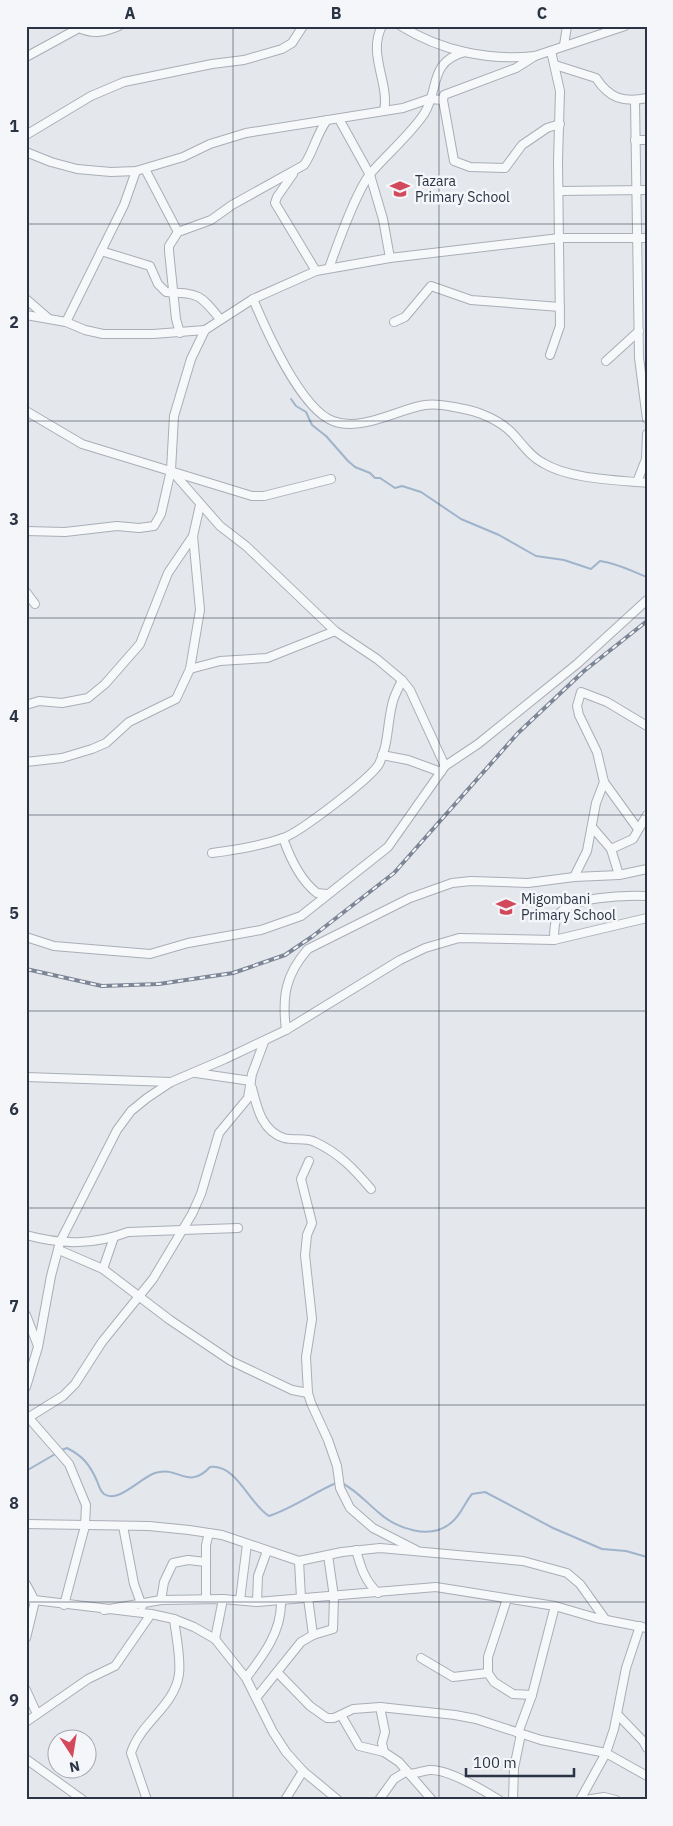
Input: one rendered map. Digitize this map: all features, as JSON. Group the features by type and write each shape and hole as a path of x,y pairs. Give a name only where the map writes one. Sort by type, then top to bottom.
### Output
{"street":[{"path":"26,56 78,27 87,32 102,33 119,26"},
{"path":"26,135 91,96 124,82 212,64 244,60 282,49 292,43 302,26"},
{"path":"382,26 377,38 377,55 386,105 384,111"},
{"path":"401,26 425,40 465,52 520,58 535,56 625,26"},
{"path":"564,45 567,26"},
{"path":"550,355 560,326 560,84 551,51"},
{"path":"328,268 358,195 370,175 419,121 426,110 438,74 446,61 453,56 465,52"},
{"path":"535,56 516,68 444,95 443,100 451,153 454,161 462,166 505,168 522,146 547,128 560,124"},
{"path":"555,65 593,76 603,89 622,100 635,102 647,98"},
{"path":"26,152 51,162 77,169 112,172 136,171 183,157 214,142 246,133 269,128 278,129 312,120 339,119 403,108 429,99 443,100"},
{"path":"635,102 636,238 640,369 645,393 647,419"},
{"path":"339,119 370,175 383,219 390,258"},
{"path":"316,271 275,203 276,197 295,172 308,160 313,143 327,120"},
{"path":"635,140 647,140"},
{"path":"145,169 178,232"},
{"path":"66,322 124,206 136,171"},
{"path":"180,333 176,319 175,292 168,251 178,232 186,228 202,225 232,205 295,172"},
{"path":"559,191 647,190"},
{"path":"26,531 65,532 117,526 139,528 154,526 161,514 171,470 174,416 190,359 205,330 253,299 316,271 390,258 560,238 647,238"},
{"path":"101,251 150,266 166,292 196,294 202,297 220,319"},
{"path":"394,322 406,316 432,286 471,300 560,307"},
{"path":"26,299 48,318"},
{"path":"253,299 296,384 316,409 333,421 347,423 390,417 426,405 439,404 462,408 505,426 525,450 544,465 585,476 647,482"},
{"path":"26,315 66,322 84,330 103,334 180,333 205,330"},
{"path":"606,361 639,331"},
{"path":"26,411 82,444 119,457 171,470 252,496 264,496 331,479"},
{"path":"637,482 646,459 647,434"},
{"path":"171,470 200,505 335,632 377,660 402,680 410,690 443,769"},
{"path":"26,762 62,758 106,743 129,722 176,700 190,669 200,610 193,536 200,505"},
{"path":"26,706 38,701 62,703 88,698 105,684 140,644 168,573 193,536"},
{"path":"26,592 35,604"},
{"path":"26,937 54,946 156,953 188,943 238,936 280,925 301,916 388,847 443,769 478,744 577,664 647,600"},
{"path":"190,669 220,661 267,658 335,632"},
{"path":"212,853 232,851 283,838 340,800 377,768 390,728 393,701 402,680"},
{"path":"638,829 604,782 597,752 579,715 577,706 581,692 607,702 647,726"},
{"path":"382,756 408,760 443,769"},
{"path":"574,877 587,851 596,803 604,782"},
{"path":"611,849 633,839 647,815"},
{"path":"592,826 611,849 619,875"},
{"path":"283,838 294,864 309,886 317,894 327,894"},
{"path":"286,1030 283,1006 290,975 298,960 318,943 346,931 410,898 452,883 471,881 528,884 574,877 619,875 647,869"},
{"path":"554,940 557,916 563,909 600,898 647,896"},
{"path":"26,1387 38,1347 51,1276 59,1246 126,1117 147,1098 171,1082 264,1042 400,960 425,948 459,938 554,940 647,918"},
{"path":"64,1605 85,1526 86,1505 69,1464 27,1418 63,1396 75,1384 102,1342 154,1279 183,1230 201,1194 219,1133 244,1106 264,1042"},
{"path":"194,1072 224,1075 251,1083"},
{"path":"26,1077 171,1082"},
{"path":"251,1083 259,1115 275,1133 284,1138 310,1140 336,1153 350,1164 371,1189"},
{"path":"310,1161 301,1180 312,1223 306,1235 305,1255 312,1319 306,1357 308,1393 332,1449 338,1466 340,1488 350,1508 373,1528 420,1552"},
{"path":"59,1246 114,1237 128,1232 238,1228"},
{"path":"26,1235 59,1246 103,1269 170,1320 231,1361 284,1387 308,1393"},
{"path":"103,1269 114,1237"},
{"path":"26,1315 38,1347"},
{"path":"26,1524 123,1526 209,1533 299,1561 356,1550 380,1548 523,1561 567,1573 580,1584 605,1619"},
{"path":"123,1526 134,1584 147,1614"},
{"path":"206,1599 206,1545 209,1533"},
{"path":"240,1600 247,1544"},
{"path":"356,1550 363,1574 369,1585 378,1593"},
{"path":"257,1602 258,1576 267,1551"},
{"path":"256,1698 301,1642 313,1634 333,1629 334,1597 328,1555"},
{"path":"161,1600 164,1582 173,1563 188,1560 206,1562"},
{"path":"299,1561 304,1598 313,1634"},
{"path":"26,1584 30,1600 26,1638"},
{"path":"104,1610 161,1600 223,1599 257,1602 281,1601 436,1588 555,1606 643,1627 620,1691 618,1715 606,1753 580,1800"},
{"path":"214,1639 223,1599"},
{"path":"507,1599 488,1657 488,1673 494,1682 513,1694 532,1695"},
{"path":"30,1600 147,1614 194,1627 214,1639 246,1678 273,1732 302,1771 338,1800"},
{"path":"246,1678 267,1649 276,1631 281,1614 281,1601"},
{"path":"513,1800 514,1768 519,1734 532,1695 555,1606"},
{"path":"26,1722 88,1679 115,1666 147,1614"},
{"path":"147,1800 131,1753 149,1723 167,1702 176,1685 179,1673 174,1620"},
{"path":"421,1658 453,1676 488,1673"},
{"path":"277,1672 327,1718 341,1715 353,1709 380,1707 455,1715 476,1719 519,1734 606,1753 647,1776"},
{"path":"26,1690 37,1714"},
{"path":"380,1707 385,1732 382,1743 384,1752"},
{"path":"341,1715 359,1746 384,1752 399,1762 432,1800"},
{"path":"618,1715 643,1741 647,1748"},
{"path":"26,1760 83,1800"},
{"path":"379,1800 394,1779 408,1772 431,1770 442,1772 475,1786 499,1800"},
{"path":"285,1800 302,1771"},
{"path":"585,1800 604,1796 616,1800"}],"waterway":[{"path":"291,399 296,406 306,412 312,425 326,436 348,461 355,467 370,473 375,478 380,478 395,488 402,486 421,492 461,519 499,535 536,556 564,560 591,569 600,561 606,562 647,577"},
{"path":"62,1450 67,1448 82,1458 92,1470 104,1494 110,1496 122,1493 155,1473 163,1471 195,1477 210,1467 219,1468 235,1478 255,1503 269,1516 336,1483"},
{"path":"26,1471 57,1453"},
{"path":"342,1483 357,1493 386,1518 404,1528 424,1532 444,1528 455,1519 472,1494 485,1492 553,1528 602,1549 626,1551 647,1557"}],"railway":[{"path":"26,969 102,986 159,984 233,973 285,955 313,936 394,873 518,733 584,671 647,621"}],"place":[{"name":"Tazara Primary School","path":"400,189"},
{"name":"Migombani Primary School","path":"506,907"}]}
